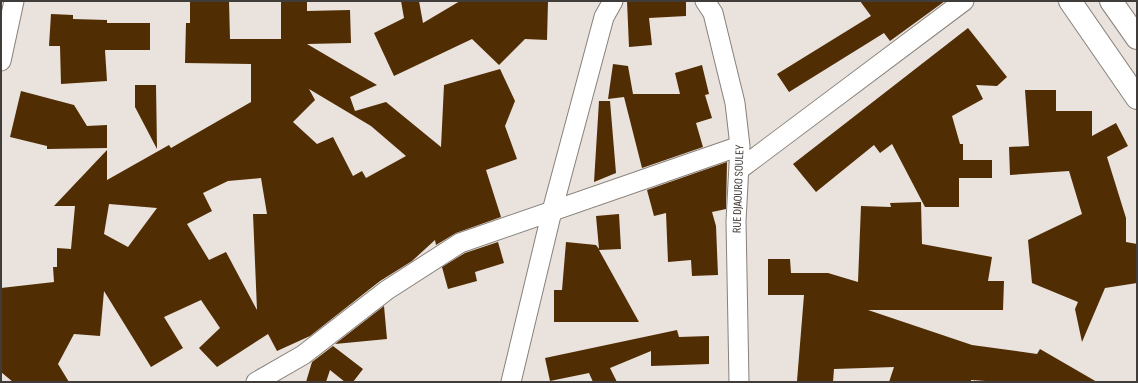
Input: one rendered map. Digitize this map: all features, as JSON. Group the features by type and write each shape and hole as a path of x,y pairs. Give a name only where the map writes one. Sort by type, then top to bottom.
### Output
{"main road":[{"path":"1070,1 1137,98"},
{"path":"1111,1 1137,38"}],"street":[{"path":"1,61 14,1"},
{"path":"511,382 552,211 604,17 613,1"},
{"name":"RUE DJAOURO SOULEY","path":"705,1 713,13 735,103 740,146 740,169 736,221 738,382"},
{"path":"740,169 964,1"},
{"path":"256,382 303,355 387,290 460,243 740,146"}],"building":[{"path":"190,1 229,1 230,39 281,39 281,1 307,1 307,11 350,10 351,43 307,44 377,85 350,97 355,111 386,102 441,147 444,85 500,69 515,101 505,126 517,159 486,170 501,217 456,233 436,245 435,240 412,261 380,281 310,336 277,351 268,334 217,367 199,348 220,328 201,300 164,317 183,348 151,367 104,291 100,336 74,334 58,364 69,382 13,382 1,372 1,288 54,282 53,267 57,267 57,248 71,249 75,206 54,206 107,150 107,180 169,145 171,148 251,102 251,64 185,63 186,23 190,23","holes":["309,89 371,126 406,156 366,178 362,171 353,176 333,137 317,144 293,122 315,100","261,178 267,214 253,214 257,310 226,252 209,260 187,224 212,211 203,193 228,181","109,204 157,208 128,247 104,234"]},
{"path":"401,1 419,1 423,23 460,1 548,1 547,40 525,39 499,65 472,39 394,76 374,33 404,18"},
{"path":"627,1 686,1 686,16 649,18 652,45 629,47"},
{"path":"860,1 945,1 890,41 884,33 789,92 777,74 871,16"},
{"path":"51,14 73,15 73,19 107,20 107,23 150,23 150,50 105,50 107,81 61,84 60,46 49,46"},
{"path":"968,28 1007,77 997,86 976,85 983,99 952,116 960,144 963,144 963,160 992,160 992,178 959,178 959,207 925,207 892,144 880,153 874,145 816,192 793,164"},
{"path":"613,64 628,66 633,94 680,94 675,73 702,65 709,94 705,95 712,118 696,123 703,147 642,168 624,97 608,99"},
{"path":"135,85 156,85 157,149 135,107"},
{"path":"1025,90 1056,90 1056,111 1092,111 1092,136 1116,123 1128,146 1107,157 1126,218 1126,242 1137,244 1137,283 1105,288 1082,342 1075,309 1078,302 1032,283 1028,240 1082,214 1069,171 1010,175 1009,147 1029,146"},
{"path":"21,91 74,105 87,126 107,125 107,148 47,149 47,146 10,137"},
{"path":"599,101 610,101 616,173 594,182"},
{"path":"727,162 726,209 712,212 716,226 718,275 692,276 691,260 668,262 666,213 654,216 647,190"},
{"path":"921,202 922,244 992,257 988,281 1004,281 1003,310 868,310 972,345 1037,354 1040,349 1097,382 1000,382 971,380 971,382 889,382 894,367 834,369 833,382 797,381 804,295 768,295 768,259 790,259 791,273 828,273 858,282 861,206 891,207 890,203"},
{"path":"619,214 621,249 599,250 639,322 554,322 554,290 562,290 566,242 596,245 599,249 596,216"},
{"path":"498,242 504,263 475,272 477,281 448,289 442,267 465,253"},
{"path":"384,306 387,339 335,344"},
{"path":"677,330 679,337 709,336 709,364 651,366 651,351 610,368 617,382 593,382 589,373 550,381 545,358"},
{"path":"333,346 363,369 353,382 345,382 330,370 326,382 306,382 312,362"}]}
